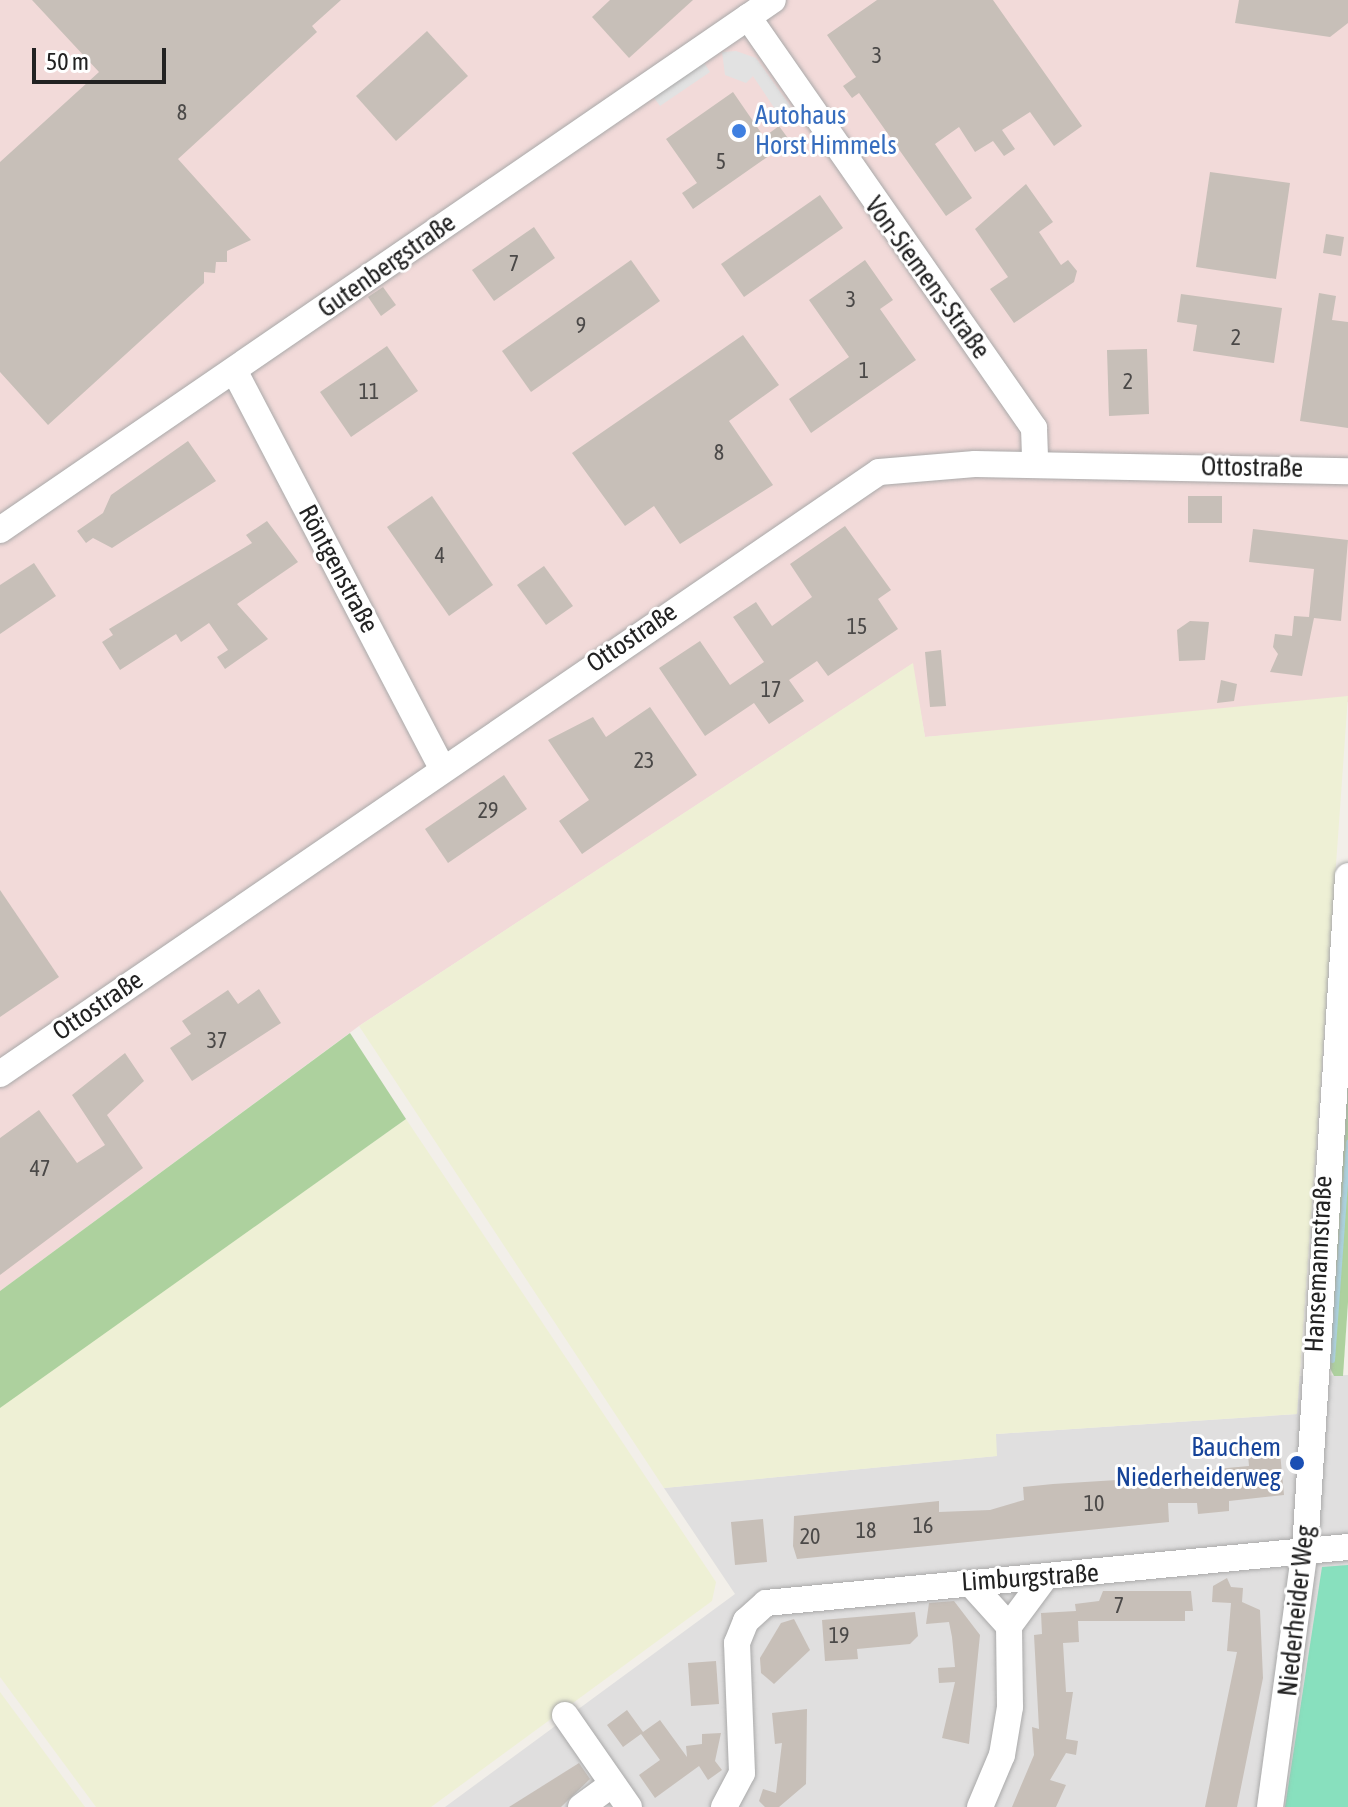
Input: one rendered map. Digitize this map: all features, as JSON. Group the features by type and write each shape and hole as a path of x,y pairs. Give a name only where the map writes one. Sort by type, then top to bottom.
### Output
{"street":[{"name":"Gutenbergstraße","path":"0,530 235,372 773,0"},
{"name":"Von-Siemens-Straße","path":"748,17 1034,428 1035,465"},
{"name":"Röntgenstraße","path":"235,372 441,766"},
{"name":"Ottostraße","path":"0,1074 441,766 879,472 1035,465 1348,471"},
{"name":"Hansemannstraße","path":"1311,1413 1348,876"},
{"name":"Niederheider Weg","path":"1270,1807 1305,1549 1311,1413"},
{"name":"Limburgstraße","path":"724,1807 742,1773 737,1643 756,1609 785,1598 1043,1580 1305,1549 1348,1547"},
{"path":"980,1807 1002,1755 1010,1707 1009,1626 1043,1580"},
{"path":"971,1584 1009,1626"},
{"path":"565,1715 629,1807"},
{"path":"581,1807 613,1784"}],"shaded area":[{"path":"0,0 1348,0 1348,702 925,737 912,664 359,1026 0,1291"},
{"path":"736,51 756,58 791,107 779,115 753,76 746,83 725,75 722,52"},
{"path":"703,61 710,72 660,106 652,95"},
{"path":"1348,1375 1348,1807 445,1807 735,1594 664,1488 996,1456 996,1434 1297,1414 1299,1376"}],"green space":[{"path":"913,663 925,737 1348,696 1297,1414 996,1434 997,1456 664,1488 359,1026"},
{"path":"1348,1020 1348,1302 1343,1376 1334,1376 1325,1359"},
{"path":"350,1033 406,1119 0,1408 0,1291"},
{"path":"406,1119 716,1582 712,1601 431,1807 96,1807 0,1677 0,1407"},
{"path":"1348,1565 1348,1807 1285,1807 1322,1567"},
{"path":"0,1692 85,1807 0,1807"}],"building":[{"path":"32,0 341,0 312,26 317,32 178,159 251,240 227,251 227,262 216,262 215,273 204,272 204,283 48,425 0,372 0,162 99,72"},
{"path":"610,0 693,0 629,58 592,17"},
{"path":"877,0 993,0 1082,126 1054,146 1030,112 1002,130 1015,149 1004,156 993,141 975,152 959,127 935,144 972,198 946,216 859,93 852,98 843,86 856,77 827,35"},
{"path":"1239,0 1348,0 1348,23 1330,37 1235,23"},
{"path":"427,31 468,76 396,141 356,96"},
{"path":"733,92 764,137 779,126 790,141 693,209 682,193 697,183 666,139"},
{"path":"1210,172 1290,183 1276,279 1196,267"},
{"path":"1026,184 1053,222 1039,232 1061,265 1068,260 1077,271 1074,282 1014,323 990,289 1008,277 975,229"},
{"path":"820,195 843,228 744,297 721,264"},
{"path":"534,227 555,258 494,301 472,270"},
{"path":"1326,234 1344,237 1341,256 1323,253"},
{"path":"631,260 660,301 531,392 502,351"},
{"path":"865,260 893,300 880,309 916,360 811,433 789,399 849,357 809,300"},
{"path":"383,287 396,305 381,316 368,297"},
{"path":"1319,293 1336,296 1332,320 1348,322 1348,428 1300,421"},
{"path":"1181,294 1282,308 1274,363 1193,351 1197,325 1177,322"},
{"path":"743,335 779,385 729,421 773,485 680,544 654,506 625,526 572,453"},
{"path":"387,346 418,391 351,437 320,392"},
{"path":"1147,349 1149,414 1109,416 1107,350"},
{"path":"188,441 216,481 112,548 93,538 86,543 77,531 103,513 111,495"},
{"path":"432,496 493,585 449,616 387,527"},
{"path":"1188,496 1222,496 1222,523 1188,523"},
{"path":"267,521 298,562 237,604 268,639 225,669 217,657 228,650 209,623 181,642 176,634 120,670 102,642 113,635 109,629 252,543 246,535"},
{"path":"845,526 891,590 878,599 898,629 828,676 817,661 789,680 804,701 769,724 754,703 705,736 659,668 700,641 730,685 764,662 733,617 756,602 772,626 812,597 790,564"},
{"path":"1253,529 1348,540 1341,621 1314,618 1302,676 1270,672 1278,654 1273,647 1275,634 1292,636 1294,616 1309,617 1314,569 1249,562"},
{"path":"34,563 56,596 0,634 0,585"},
{"path":"544,566 573,606 546,625 517,585"},
{"path":"1190,621 1209,622 1205,660 1179,661 1177,630"},
{"path":"941,650 946,706 930,707 925,652"},
{"path":"1221,680 1237,684 1234,701 1217,703"},
{"path":"650,707 697,775 582,854 559,821 589,800 548,740 593,717 606,737"},
{"path":"504,775 527,809 448,863 425,829"},
{"path":"0,890 59,977 0,1017"},
{"path":"259,989 281,1023 192,1081 170,1048 191,1034 182,1021 228,990 238,1004"},
{"path":"125,1053 144,1081 107,1115 143,1168 0,1275 0,1138 39,1110 77,1163 105,1145 72,1095"},
{"path":"1280,1452 1284,1495 1229,1501 1229,1511 1198,1514 1197,1503 1168,1503 1169,1522 797,1559 793,1546 794,1516 939,1501 939,1512 990,1510 1024,1500 1023,1487 1053,1484 1165,1477 1166,1488 1195,1484 1194,1471 1249,1466 1248,1455"},
{"path":"763,1519 767,1562 735,1565 731,1522"},
{"path":"1227,1578 1231,1587 1243,1588 1242,1602 1260,1610 1263,1678 1237,1807 1205,1807 1237,1652 1227,1651 1231,1603 1212,1602 1213,1586"},
{"path":"1103,1591 1191,1591 1193,1611 1185,1611 1185,1621 1078,1621 1079,1642 1063,1643 1066,1692 1073,1692 1066,1739 1078,1741 1076,1755 1066,1753 1050,1780 1066,1785 1056,1807 1012,1807 1034,1755 1032,1727 1039,1729 1034,1635 1042,1634 1041,1613 1076,1611 1075,1604 1099,1601"},
{"path":"954,1601 980,1635 969,1744 942,1738 955,1682 939,1683 938,1668 955,1667 952,1637 949,1622 926,1624 929,1603"},
{"path":"915,1612 918,1636 910,1644 857,1649 858,1659 825,1661 822,1620"},
{"path":"794,1619 810,1650 774,1684 761,1673 760,1658 781,1623"},
{"path":"716,1661 719,1704 691,1706 688,1663"},
{"path":"807,1709 806,1784 779,1807 765,1807 759,1801 763,1789 776,1793 782,1743 775,1744 772,1713"},
{"path":"627,1710 643,1732 660,1720 687,1757 686,1746 702,1744 702,1734 721,1733 715,1761 722,1770 708,1780 699,1766 655,1798 639,1775 660,1760 641,1734 623,1747 607,1725"},
{"path":"579,1763 590,1779 561,1807 509,1807"}],"waterway":[{"path":"1332,1360 1348,1142"}],"place":[{"name":"Autohaus Horst Himmels","path":"739,131"},
{"name":"Bauchem Niederheiderweg","path":"1297,1463"}]}
